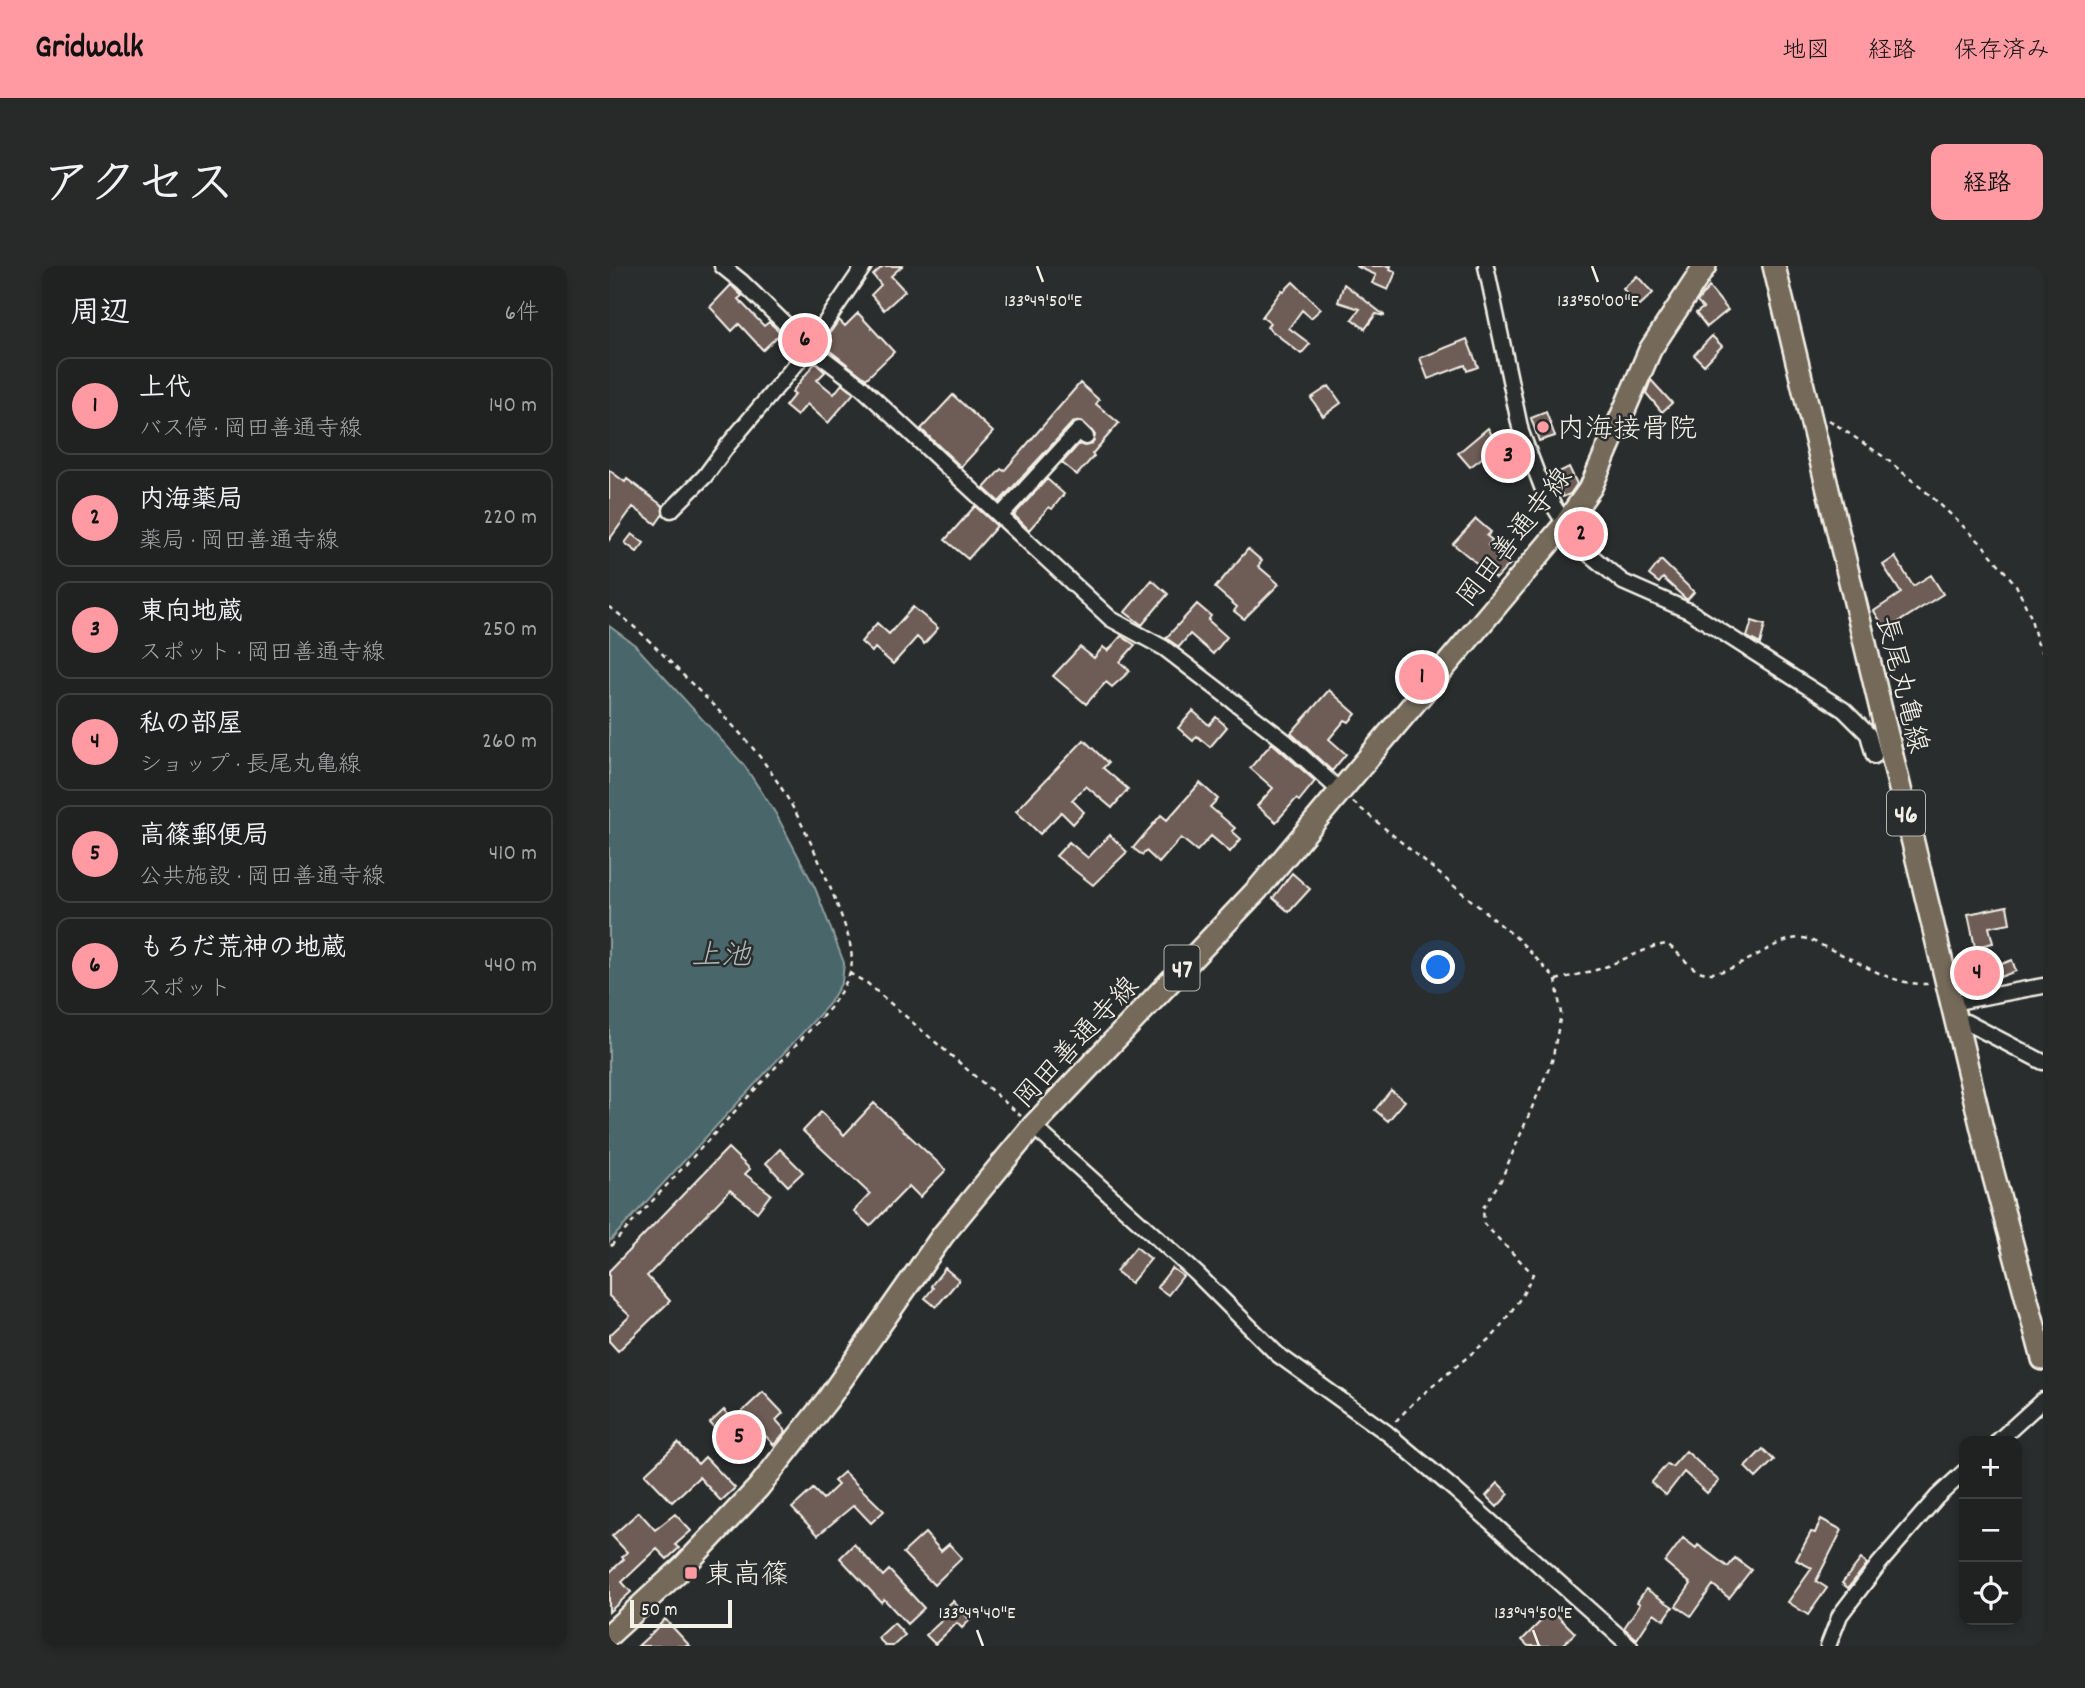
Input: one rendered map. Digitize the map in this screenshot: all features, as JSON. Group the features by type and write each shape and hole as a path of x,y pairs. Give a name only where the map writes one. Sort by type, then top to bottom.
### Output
{"main road":[{"name":"岡田善通寺線","path":"609,1635 684,1566 758,1488 828,1399 943,1235 1033,1126 1258,888 1565,524 1591,487 1650,350 1705,266"},
{"name":"長尾丸亀線","path":"1774,266 1808,407 1877,731 1949,993 1990,1162 2043,1359"}],"street":[{"path":"722,266 809,346 859,385 1111,619 1164,648 1286,741 1339,790"},
{"path":"671,510 705,476 809,346 864,266"},
{"path":"1486,266 1521,432 1542,487 1565,524 1567,533 1623,582 1689,611 1877,731 1874,755"},
{"path":"1000,516 1079,429"},
{"path":"1949,993 2043,986"},
{"path":"1956,1025 1966,1021 2043,1062"},
{"path":"1033,1126 1197,1274 1277,1354 1387,1433 1630,1646"},
{"path":"2003,1436 2043,1400"},
{"path":"1828,1646 1840,1615 1937,1497 1959,1477"}],"path":[{"path":"1808,407 1884,457 1982,544 2016,586 2043,653"},
{"path":"609,607 650,642 736,729 761,758 782,789 826,876 844,924 850,947 851,968 831,1007 609,1248"},
{"path":"1339,790 1519,940 1556,979 1561,1014 1552,1061 1500,1180 1483,1208 1482,1216 1484,1224 1533,1275 1496,1334 1416,1400 1396,1421"},
{"path":"1556,979 1600,969 1655,946 1667,944 1695,969 1712,973 1738,965 1790,939 1802,937 1889,979 1949,993"},
{"path":"849,973 867,983 1033,1126"}],"water":[{"name":"上池","path":"609,626 635,645 744,765 776,814 815,888 844,963 842,982 829,1004 609,1242"}],"building":[{"path":"883,266 902,266 891,276 905,291 884,310 871,295 881,285 873,275"},
{"path":"1356,266 1391,266 1390,269 1396,272 1388,290 1372,283 1376,275"},
{"path":"1637,276 1653,293 1639,306 1623,289"},
{"path":"1293,282 1321,309 1311,318 1302,310 1289,328 1310,344 1301,354 1267,327 1270,323 1262,317 1282,290"},
{"path":"1344,284 1384,316 1376,314 1365,329 1352,319 1360,309 1338,302"},
{"path":"731,285 742,296 738,299 764,326 769,322 781,333 763,350 739,324 732,331 710,307"},
{"path":"1709,287 1728,310 1707,327 1696,313 1703,308 1697,302"},
{"path":"858,313 894,352 866,379 825,347 832,341 827,337 839,320 845,326"},
{"path":"1712,336 1722,346 1704,365 1694,355"},
{"path":"1467,339 1478,367 1467,371 1465,365 1428,379 1420,358"},
{"path":"815,363 825,372 817,380 834,394 842,384 854,393 828,423 807,404 797,416 785,406 795,394 792,392"},
{"path":"1651,380 1672,403 1662,412 1646,393"},
{"path":"1080,383 1099,400 1096,404 1119,423 1077,475 1062,463 1079,444 1092,444 1095,435 1082,421 1072,423 999,502 984,488 1001,469 1004,471"},
{"path":"1329,386 1341,403 1323,416 1311,398"},
{"path":"953,395 993,432 961,467 921,429"},
{"name":"内海接骨院","path":"1546,412 1555,436 1539,441 1531,418"},
{"path":"1488,428 1498,446 1470,467 1458,453"},
{"path":"1569,467 1577,484 1570,494 1563,497 1553,475"},
{"path":"609,470 625,482 627,479 663,506 663,514 656,524 633,507 609,540"},
{"path":"1047,479 1064,494 1029,530 1014,515"},
{"path":"975,506 997,526 968,559 945,540"},
{"path":"1476,519 1491,532 1487,536 1492,540 1488,545 1510,564 1496,579 1453,544"},
{"path":"632,534 644,543 637,552 625,543"},
{"path":"1248,549 1262,561 1258,566 1279,584 1244,619 1234,611 1237,607 1215,588"},
{"path":"1895,557 1913,586 1931,575 1943,594 1886,630 1874,611 1901,593 1883,565"},
{"path":"1661,560 1694,592 1687,600 1663,578 1659,583 1649,575"},
{"path":"1152,580 1168,594 1142,625 1125,612"},
{"path":"1197,604 1211,616 1208,620 1227,637 1213,654 1190,634 1179,647 1166,638"},
{"path":"913,607 938,628 924,644 917,637 893,664 875,648 872,652 861,642 877,623 889,634"},
{"path":"1752,621 1765,625 1760,644 1747,637"},
{"path":"1121,636 1135,645 1120,662 1130,671 1112,687 1106,682 1086,704 1053,676 1080,647 1094,658 1103,647 1108,651"},
{"path":"1329,690 1356,714 1349,722 1345,720 1329,739 1346,754 1332,771 1291,733"},
{"path":"1193,711 1209,725 1216,717 1227,727 1210,747 1197,736 1193,741 1178,728"},
{"path":"1084,740 1108,763 1103,768 1128,789 1112,808 1086,786 1072,800 1084,812 1073,824 1061,812 1040,834 1016,811"},
{"path":"1272,743 1315,781 1299,801 1296,799 1276,822 1257,806 1273,788 1250,768"},
{"path":"1200,783 1218,799 1210,807 1235,828 1232,831 1241,839 1230,852 1211,836 1197,851 1181,838 1159,863 1146,851 1142,855 1133,848 1161,815 1167,820"},
{"path":"1110,835 1127,852 1093,885 1056,856 1069,842 1088,858"},
{"path":"1292,873 1310,889 1289,912 1273,898"},
{"path":"2007,906 2010,923 1989,927 1993,943 1975,947 1968,914"},
{"path":"2012,960 2016,971 1998,978 1994,967"},
{"path":"1982,964 1986,979 1972,982 1968,968"},
{"path":"1391,1090 1405,1101 1388,1121 1375,1110"},
{"path":"874,1103 946,1170 920,1197 909,1186 870,1226 854,1211 870,1194 803,1131 821,1112 844,1135"},
{"path":"728,1148 750,1169 745,1174 771,1194 757,1212 730,1190 647,1276 670,1301 618,1351 609,1341 609,1336 630,1316 609,1296 609,1271"},
{"path":"780,1149 803,1172 788,1186 766,1163"},
{"path":"1136,1247 1151,1259 1131,1283 1116,1271"},
{"path":"945,1268 959,1280 936,1307 925,1298"},
{"path":"1172,1268 1183,1276 1168,1295 1157,1287"},
{"path":"763,1392 783,1413 776,1420 786,1431 774,1445 760,1430 734,1454 710,1423 724,1410 733,1420"},
{"path":"678,1443 698,1464 705,1457 735,1488 721,1501 699,1477 672,1502 645,1474"},
{"path":"1763,1449 1774,1460 1756,1478 1745,1467"},
{"path":"1686,1451 1719,1481 1707,1493 1684,1472 1666,1495 1651,1483 1667,1464 1672,1467"},
{"path":"844,1472 884,1511 871,1523 854,1505 818,1535 792,1508 813,1489 823,1499 838,1485 834,1481"},
{"path":"1498,1483 1509,1494 1497,1507 1486,1496"},
{"path":"639,1512 655,1530 675,1514 691,1531 675,1545 679,1548 667,1559 657,1549 622,1582 631,1592 609,1612 609,1573 624,1559 622,1557 627,1552 612,1536"},
{"path":"1821,1519 1842,1530 1816,1581 1827,1588 1808,1615 1788,1602 1812,1568 1796,1560 1811,1532 1815,1533"},
{"path":"925,1533 941,1551 949,1544 962,1558 934,1585 903,1553"},
{"path":"1683,1538 1696,1548 1698,1545 1728,1567 1735,1558 1751,1570 1729,1598 1713,1585 1691,1616 1676,1606 1691,1584 1665,1562"},
{"path":"854,1544 883,1576 889,1570 924,1608 907,1624 884,1599 881,1602 840,1558"},
{"path":"1861,1559 1867,1564 1848,1588 1842,1583"},
{"path":"1646,1589 1673,1607 1664,1620 1654,1613 1637,1639 1624,1628 1640,1604 1637,1602"},
{"path":"953,1601 970,1620 962,1628 957,1623 935,1644 926,1635 949,1614 944,1609"},
{"path":"1552,1610 1575,1633 1561,1646 1528,1646 1522,1640"},
{"path":"665,1619 690,1646 638,1646 652,1633"},
{"path":"894,1623 905,1635 893,1646 886,1646 878,1638"}],"place":[{"name":"もろだ荒神の地蔵","path":"805,340"},
{"name":"内海接骨院","path":"1543,427"},
{"name":"東向地蔵","path":"1508,456"},
{"name":"内海薬局","path":"1581,534"},
{"name":"上代","path":"1422,677"},
{"name":"私の部屋","path":"1977,973"},
{"name":"高篠郵便局","path":"739,1437"},
{"name":"東高篠","path":"691,1573"}]}
